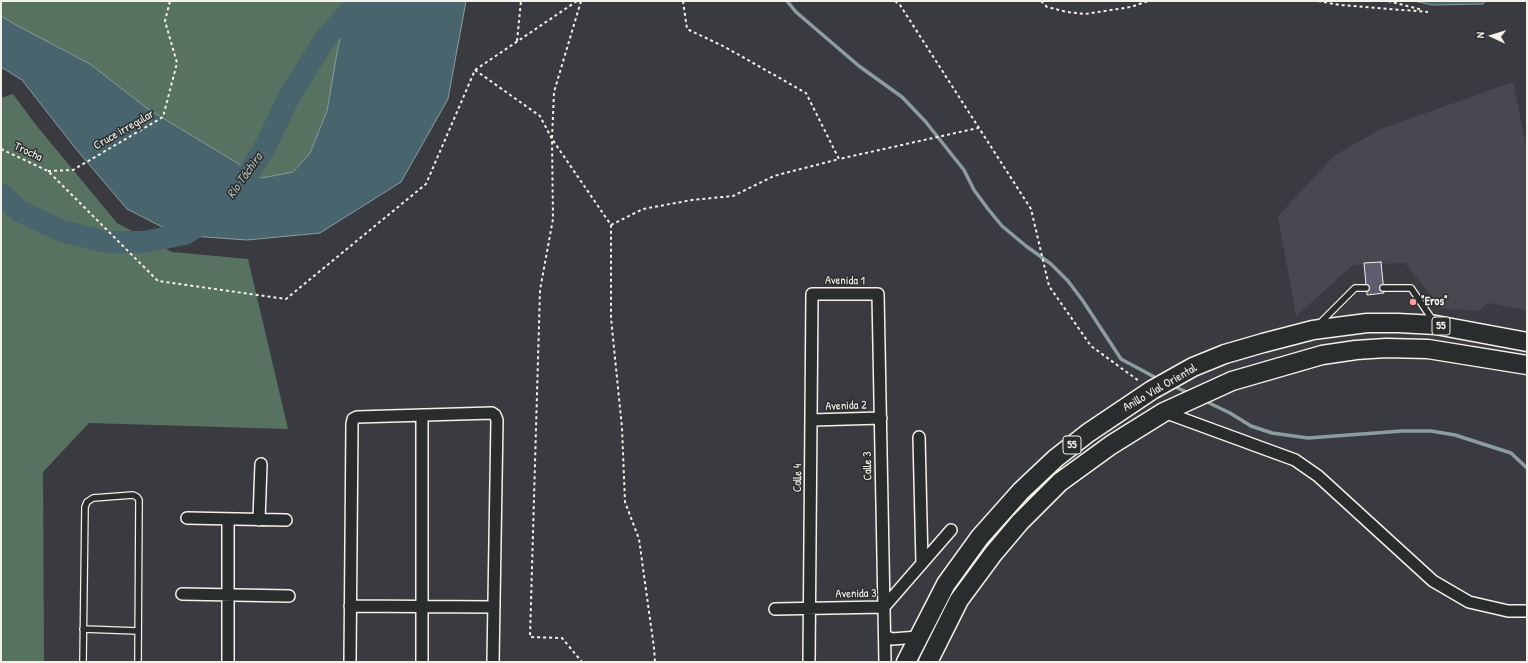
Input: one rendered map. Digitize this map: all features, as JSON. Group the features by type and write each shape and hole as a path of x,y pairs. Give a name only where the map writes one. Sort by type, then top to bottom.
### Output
{"highway":[{"name":"Anillo Vial Oriental","path":"906,662 918,637 951,578 980,536 1020,491 1056,458 1088,433 1152,390 1193,367 1225,354 1263,342 1316,330 1354,324 1398,323 1436,325 1527,342"},
{"name":"Anillo Vial Oriental","path":"928,662 959,600 993,554 1020,522 1060,482 1110,445 1164,412 1232,381 1322,355 1356,350 1386,348 1428,349 1527,365"}],"street":[{"name":"Avenida 1","path":"812,294 878,294"},
{"name":"Calle 4","path":"809,662 812,294"},
{"name":"Calle 3","path":"878,294 885,662"},
{"path":"1164,412 1295,460 1318,476 1433,581 1469,602 1508,611 1527,611"},
{"path":"350,662 353,419 357,417 422,414 492,413 495,415 497,420 493,662"},
{"path":"422,414 422,662"},
{"name":"Avenida 2","path":"812,420 881,418"},
{"path":"919,437 922,563"},
{"path":"259,520 261,464"},
{"path":"187,518 286,520"},
{"path":"228,519 228,662"},
{"name":"Avenida 3","path":"775,608 884,607 951,530"},
{"path":"182,594 289,596"},
{"path":"350,606 493,607"},
{"path":"885,636 892,640 918,637"}],"lane":[{"path":"1316,330 1355,288 1366,288"},
{"path":"1383,288 1411,288 1436,325"},
{"path":"82,662 85,507 87,502 93,498 133,495 139,500 138,662"},
{"path":"83,629 138,632"}],"path":[{"name":"Cruce irregular","path":"48,171 73,170 163,117 177,62 165,21 170,1"},
{"path":"517,41 521,1"},
{"path":"48,171 158,281 286,299 426,184 475,70 577,1"},
{"path":"581,1 554,92 552,139 553,219 540,290 530,637 562,638 582,662"},
{"path":"683,1 687,29 726,47 806,93 839,159"},
{"path":"895,1 900,6 1031,209 1049,286 1090,346 1152,390"},
{"path":"1041,1 1047,7 1066,12 1085,14 1131,7 1148,1"},
{"path":"1318,1 1340,5 1428,12 1388,1"},
{"path":"475,70 540,116 552,139 611,225 611,318 622,428 625,502 639,539 655,662"},
{"path":"611,225 643,209 692,200 733,196 774,176 839,159 978,128"},
{"name":"Trocha","path":"1,149 48,171"}],"shaded area":[{"path":"1513,82 1527,151 1527,310 1489,303 1478,311 1441,308 1405,263 1353,265 1296,316 1278,216 1335,155 1381,129"}],"green space":[{"path":"1,1 350,1 338,47 327,111 310,153 293,172 262,178 148,109 90,64 1,16"},
{"path":"13,94 36,125 117,223 172,252 248,259 288,429 89,423 43,472 44,662 1,662 1,98"}],"water":[{"path":"350,1 466,1 448,99 401,182 320,233 247,240 178,235 127,209 76,149 22,80 1,67 1,16 90,64 148,109 262,178 293,172 310,153 327,111 338,47"},
{"path":"1414,1 1486,1 1483,4 1432,5"}],"building":[{"path":"1381,262 1384,293 1367,295 1364,263"}],"waterway":[{"name":"Río Táchira","path":"233,195 242,185 266,145 289,97 325,39 359,1"},
{"path":"787,1 796,12 859,66 902,97 925,121 964,170 974,190 1002,226 1051,264 1068,281 1121,359 1160,380"},
{"name":"Río Táchira","path":"1,194 19,211 62,231 107,242 144,242 185,234 205,221"},
{"path":"1173,386 1189,393"},
{"path":"1203,400 1230,413 1251,426 1272,433 1308,438 1402,431 1431,431 1455,435 1511,453 1527,468"}],"place":[{"name":"\"Eros\"","path":"1413,302"}]}
